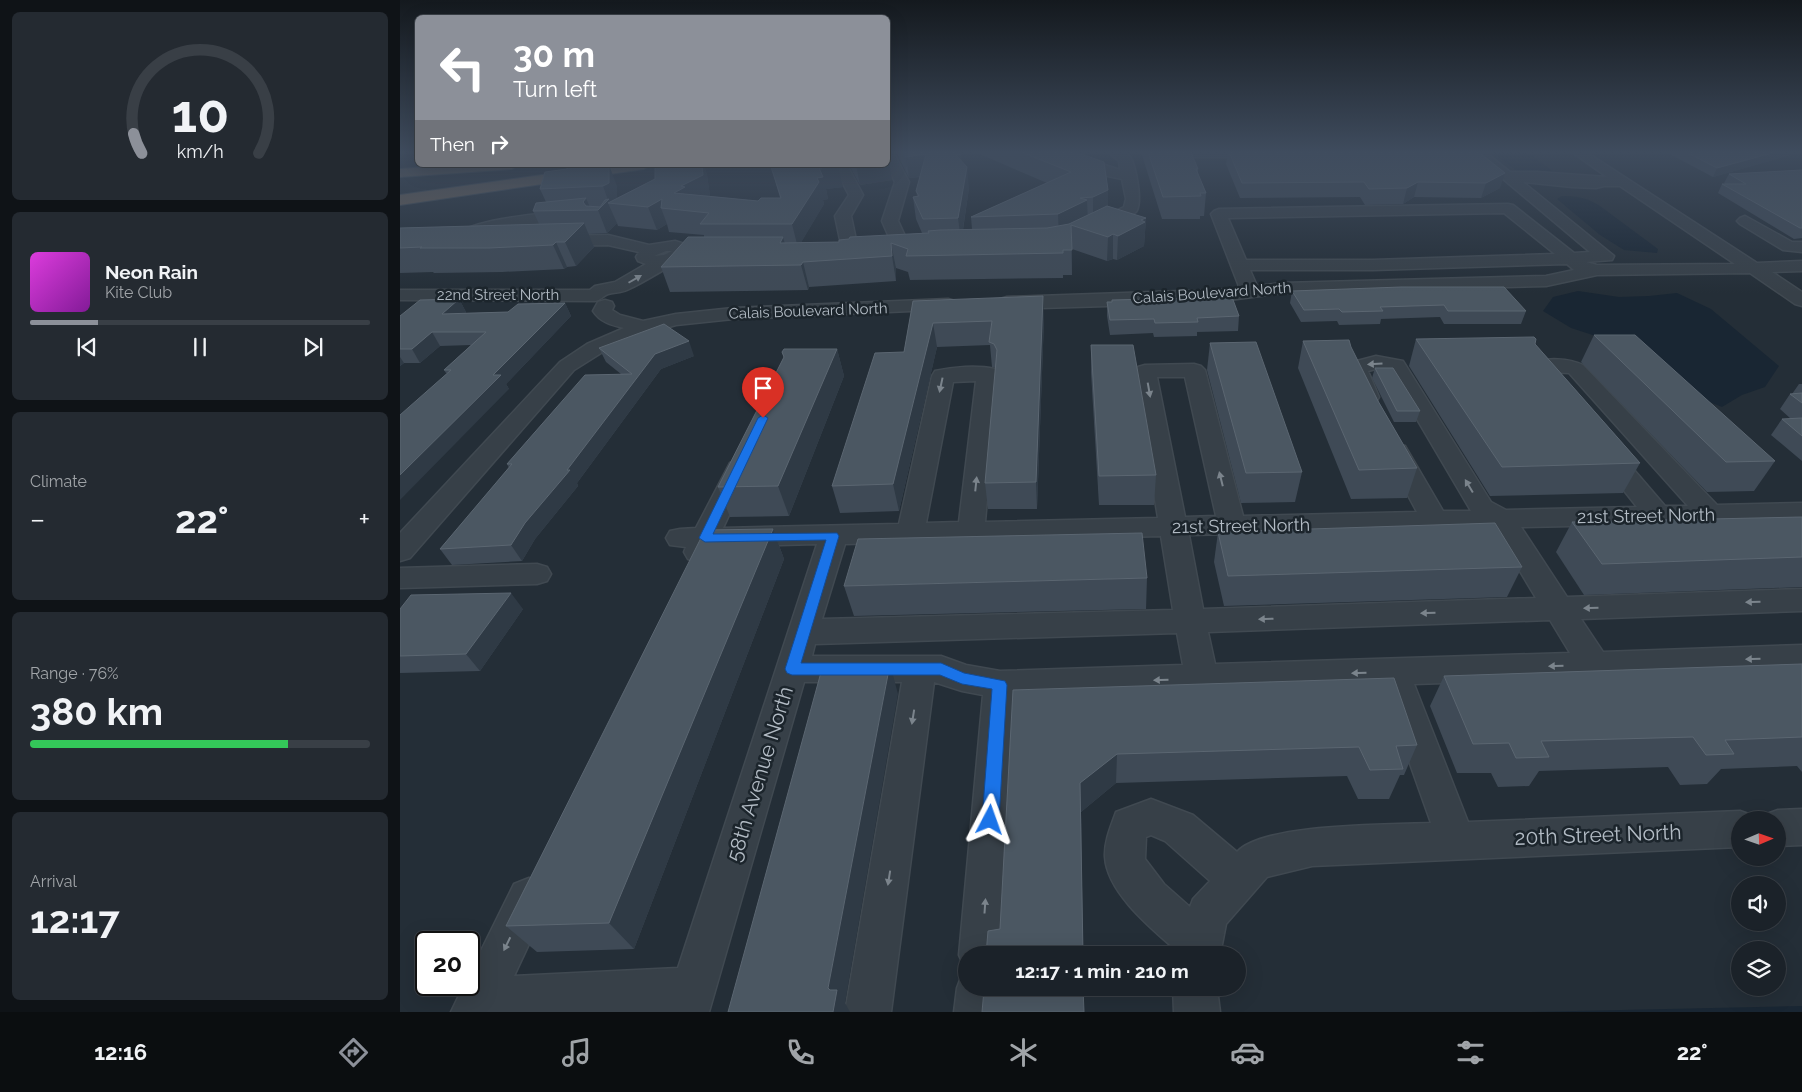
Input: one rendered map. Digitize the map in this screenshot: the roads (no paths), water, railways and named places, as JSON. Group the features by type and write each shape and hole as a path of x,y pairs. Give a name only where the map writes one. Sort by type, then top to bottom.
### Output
{"street":[{"path":"851,254 843,216 853,199"},
{"path":"897,199 890,221 906,249"},
{"path":"1077,236 1131,209 1133,199"},
{"path":"1240,265 1373,265 1606,256 1536,199"},
{"path":"1649,199 1802,300"},
{"path":"1252,293 1219,214 1546,207"},
{"path":"1508,208 1580,266 1597,270"},
{"path":"494,242 450,243 466,234 489,226 584,214"},
{"path":"1745,220 1789,247 1802,247"},
{"path":"543,241 605,233 647,254 649,260 698,255"},
{"path":"884,251 924,248"},
{"path":"831,255 867,252"},
{"path":"633,324 616,321 602,311 596,284 647,254"},
{"path":"600,297 673,257"},
{"path":"1753,267 1802,266"},
{"name":"Calais Boulevard North","path":"991,304 1198,297 1252,293 1283,288 1546,282 1597,270 1704,270 1753,267"},
{"name":"22nd Street North","path":"402,296 600,297"},
{"name":"Calais Boulevard North","path":"400,551 567,366 590,349 633,324 722,314 961,305"},
{"path":"1435,521 1380,422 1357,374 1356,369 1360,366 1368,364 1396,365 1482,508 1502,519 1594,665"},
{"path":"1560,399 1536,370 1539,366 1568,366 1576,369 1710,514"},
{"path":"1201,678 1145,371 1194,370 1232,526"},
{"path":"910,534 943,376 987,374 972,532"},
{"path":"1591,436 1659,516"},
{"path":"685,576 693,538 751,444"},
{"name":"21st Street North","path":"693,538 1802,512"},
{"name":"58th Avenue North","path":"689,1001 833,536"},
{"path":"400,578 537,574"},
{"path":"803,632 1190,622 1802,600"},
{"path":"792,669 941,669 962,678 1000,685 1802,658"},
{"path":"868,1012 920,669"},
{"path":"1392,672 1456,840"},
{"path":"982,946 1000,685"},
{"path":"1196,946 1150,899 1126,867 1125,845 1130,825 1151,817 1179,828 1239,880"},
{"path":"1786,827 1802,826"},
{"name":"20th Street North","path":"1200,946 1208,914 1256,860 1312,848 1456,840 1731,829"},
{"path":"544,867 477,1006 689,1001"},
{"path":"977,1012 978,996"},
{"path":"1196,996 1197,1012"}],"water":[{"path":"1557,199 1591,201 1658,249 1657,253 1624,250 1600,235"},
{"path":"1578,291 1619,297 1677,293 1711,309 1779,366 1765,387 1742,395 1722,407 1672,387 1599,337 1571,328 1543,311 1553,297"},
{"path":"1802,1006 1802,1012 1531,1012"}]}
